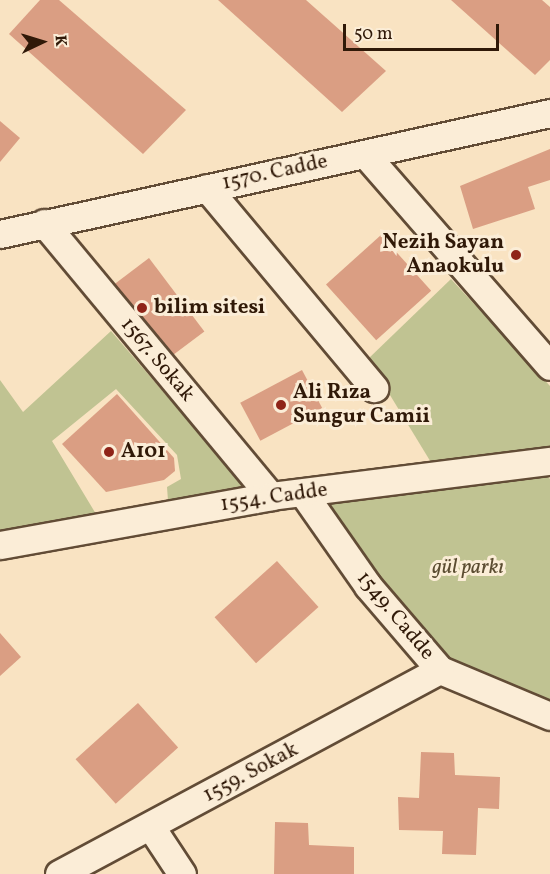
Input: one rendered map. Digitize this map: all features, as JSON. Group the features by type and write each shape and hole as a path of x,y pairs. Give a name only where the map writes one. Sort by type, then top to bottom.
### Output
{"street":[{"name":"1570. Cadde","path":"0,234 550,113"},
{"path":"365,154 550,366"},
{"path":"207,188 374,388"},
{"name":"1567. Sokak","path":"44,224 271,496"},
{"name":"1554. Cadde","path":"0,545 271,496 550,461"},
{"name":"1549. Cadde","path":"303,493 368,586 440,670 550,716"},
{"name":"1559. Sokak","path":"59,874 151,827 440,670"},
{"path":"151,827 182,874"}],"green space":[{"path":"451,279 550,386 550,450 432,464 368,359"},
{"path":"111,331 246,488 168,501 167,487 181,479 177,455 116,389 52,441 96,514 0,534 0,380 23,412"},
{"name":"gül parkı","path":"546,475 550,479 550,701 427,655 323,500"}],"building":[{"path":"40,0 59,0 186,110 143,154 9,34"},
{"path":"218,0 306,0 386,71 342,112"},
{"path":"451,0 542,0 550,7 550,60 535,75"},
{"path":"0,121 20,138 0,162"},
{"path":"550,149 550,180 528,187 535,209 473,229 460,186"},
{"path":"381,235 431,291 376,340 326,285"},
{"name":"bilim sitesi","path":"149,258 204,331 170,357 115,284"},
{"name":"Ali Rıza Sungur Camii","path":"302,370 322,408 260,441 240,403"},
{"path":"117,394 174,458 175,471 164,480 106,492 62,444"},
{"path":"277,561 318,607 256,663 215,617"},
{"path":"0,633 21,657 0,676"},
{"path":"138,703 178,748 116,804 76,759"},
{"path":"421,752 454,753 455,775 500,777 499,809 478,808 476,855 442,854 443,831 399,830 398,797 419,798"},
{"path":"275,822 308,823 309,845 354,847 354,874 274,874"}],"place":[{"name":"Nezih Sayan Anaokulu","path":"516,255"},
{"name":"bilim sitesi","path":"142,308"},
{"name":"Ali Rıza Sungur Camii","path":"281,405"},
{"name":"A101","path":"109,452"}]}
